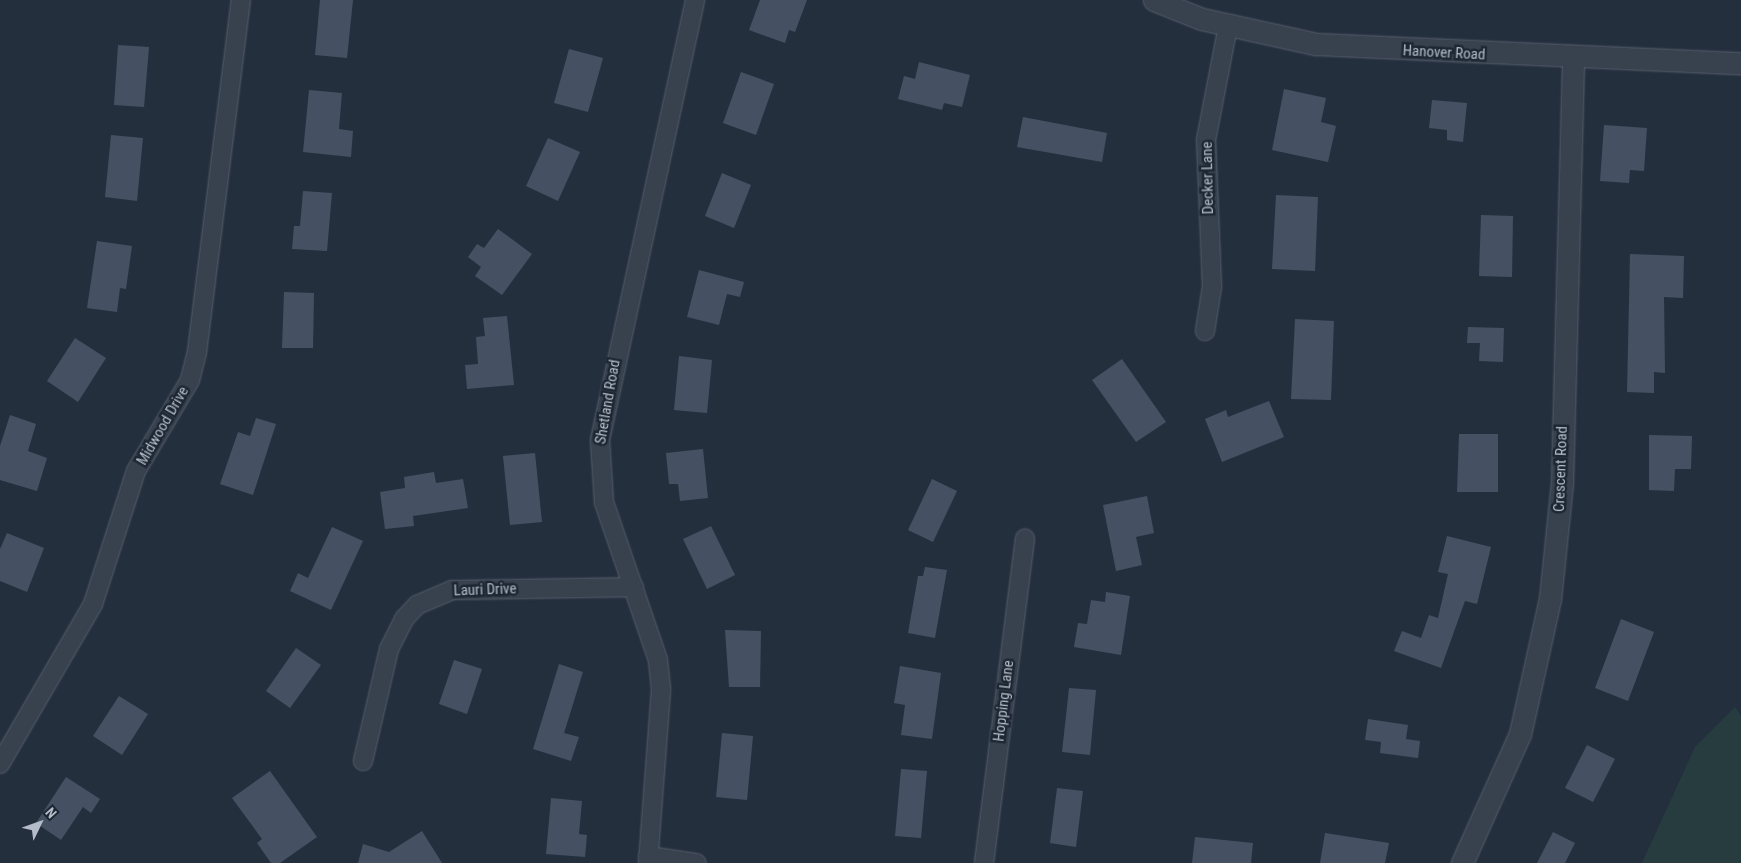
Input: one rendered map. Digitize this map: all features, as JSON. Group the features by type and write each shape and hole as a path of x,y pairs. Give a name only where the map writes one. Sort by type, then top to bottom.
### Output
{"street":[{"name":"Midwood Drive","path":"0,764 94,604 136,471 190,380 197,352 241,0"},
{"name":"Shetland Road","path":"648,860 661,688 656,652 604,502 600,440 695,0"},
{"name":"Hanover Road","path":"1154,0 1228,26 1360,48 1573,59 1741,63"},
{"name":"Decker Lane","path":"1205,331 1212,287 1206,140 1228,26"},
{"name":"Crescent Road","path":"1462,863 1520,734 1550,599 1562,483 1573,59"},
{"name":"Hopping Lane","path":"984,863 1025,539"},
{"name":"Lauri Drive","path":"363,761 389,649 404,619 417,605 452,590 634,587"},
{"path":"648,860 696,863"}],"green space":[{"path":"1735,707 1741,716 1741,863 1642,863 1695,747"}],"building":[{"path":"320,0 353,0 347,58 315,55"},
{"path":"760,0 807,0 795,32 789,30 785,43 749,30"},
{"path":"118,45 149,47 144,107 114,105"},
{"path":"569,49 603,58 588,112 554,103"},
{"path":"919,62 970,75 962,107 944,103 942,110 898,99 904,76 915,79"},
{"path":"741,72 774,84 756,135 723,123"},
{"path":"1284,89 1326,98 1321,122 1336,126 1328,162 1272,150"},
{"path":"309,90 342,93 339,129 353,131 351,157 303,152"},
{"path":"1432,100 1467,103 1463,142 1447,140 1447,130 1429,128"},
{"path":"1023,117 1107,133 1102,162 1017,147"},
{"path":"1604,125 1647,128 1644,171 1630,170 1629,183 1600,181"},
{"path":"111,135 143,138 137,201 105,197"},
{"path":"548,138 580,152 558,201 526,186"},
{"path":"722,173 751,185 734,228 705,216"},
{"path":"303,191 332,193 327,251 292,249 294,226 300,226"},
{"path":"1276,195 1318,197 1315,271 1272,269"},
{"path":"1481,215 1513,216 1512,277 1479,276"},
{"path":"498,229 532,254 502,295 475,276 481,267 468,257 477,244 484,248"},
{"path":"97,241 132,246 126,289 120,288 117,312 87,308"},
{"path":"1630,254 1684,256 1683,298 1664,297 1665,373 1654,372 1654,393 1627,392"},
{"path":"699,270 744,282 740,297 727,294 719,325 687,317"},
{"path":"284,292 314,293 313,348 282,348"},
{"path":"507,316 514,385 467,389 465,365 478,364 476,337 485,336 483,318"},
{"path":"1295,319 1334,321 1331,400 1291,399"},
{"path":"1468,327 1504,328 1503,362 1479,361 1480,343 1467,343"},
{"path":"75,338 106,358 78,402 47,381"},
{"path":"679,356 712,360 707,413 674,410"},
{"path":"1122,359 1166,422 1136,442 1092,380"},
{"path":"1269,401 1284,437 1222,462 1205,419 1226,410 1228,417"},
{"path":"10,415 36,424 28,451 47,458 37,491 0,480 0,446"},
{"path":"256,418 276,424 253,495 220,484 238,432 250,436"},
{"path":"1459,434 1498,434 1498,492 1457,492"},
{"path":"1649,435 1692,436 1691,469 1675,469 1674,491 1649,490"},
{"path":"703,449 708,498 680,501 678,484 669,484 666,453"},
{"path":"535,453 542,522 510,525 503,456"},
{"path":"434,472 436,483 463,479 468,508 413,516 414,526 385,529 380,492 405,488 404,477"},
{"path":"932,479 957,491 933,542 908,530"},
{"path":"1147,496 1154,533 1136,537 1142,565 1116,571 1103,505"},
{"path":"711,526 735,575 707,589 683,539"},
{"path":"332,527 363,541 331,610 290,591 298,573 308,578"},
{"path":"7,533 44,548 27,592 0,581 0,549"},
{"path":"1447,536 1491,547 1477,604 1465,601 1441,668 1394,651 1402,631 1421,638 1429,615 1438,618 1448,574 1438,572"},
{"path":"925,567 947,570 935,638 908,633 918,576 923,576"},
{"path":"1106,592 1130,596 1121,655 1074,647 1078,623 1087,624 1091,600 1105,602"},
{"path":"1621,619 1654,632 1628,701 1595,688"},
{"path":"725,630 761,631 760,687 729,687"},
{"path":"296,648 321,665 290,708 266,691"},
{"path":"454,660 482,669 467,714 439,704"},
{"path":"559,664 583,672 564,733 579,737 571,761 533,749"},
{"path":"900,666 941,673 932,739 901,735 905,705 894,703"},
{"path":"1069,688 1096,690 1090,755 1062,752"},
{"path":"119,696 148,714 122,755 93,736"},
{"path":"1368,719 1408,725 1406,739 1420,741 1418,758 1380,753 1381,742 1365,740"},
{"path":"722,733 753,736 747,800 716,797"},
{"path":"1587,745 1615,759 1593,802 1565,788"},
{"path":"901,769 927,771 921,838 895,836"},
{"path":"270,771 317,837 280,863 271,863 257,843 262,839 232,798"},
{"path":"66,777 100,799 91,813 83,807 61,840 36,823"},
{"path":"1057,788 1083,791 1076,847 1050,843"},
{"path":"551,798 582,801 579,834 587,835 585,857 546,854"},
{"path":"422,831 442,863 358,863 363,844 389,852"},
{"path":"1553,832 1575,843 1565,863 1537,863"},
{"path":"1325,833 1389,843 1385,863 1320,863"},
{"path":"1195,837 1253,843 1251,863 1192,863"}]}
